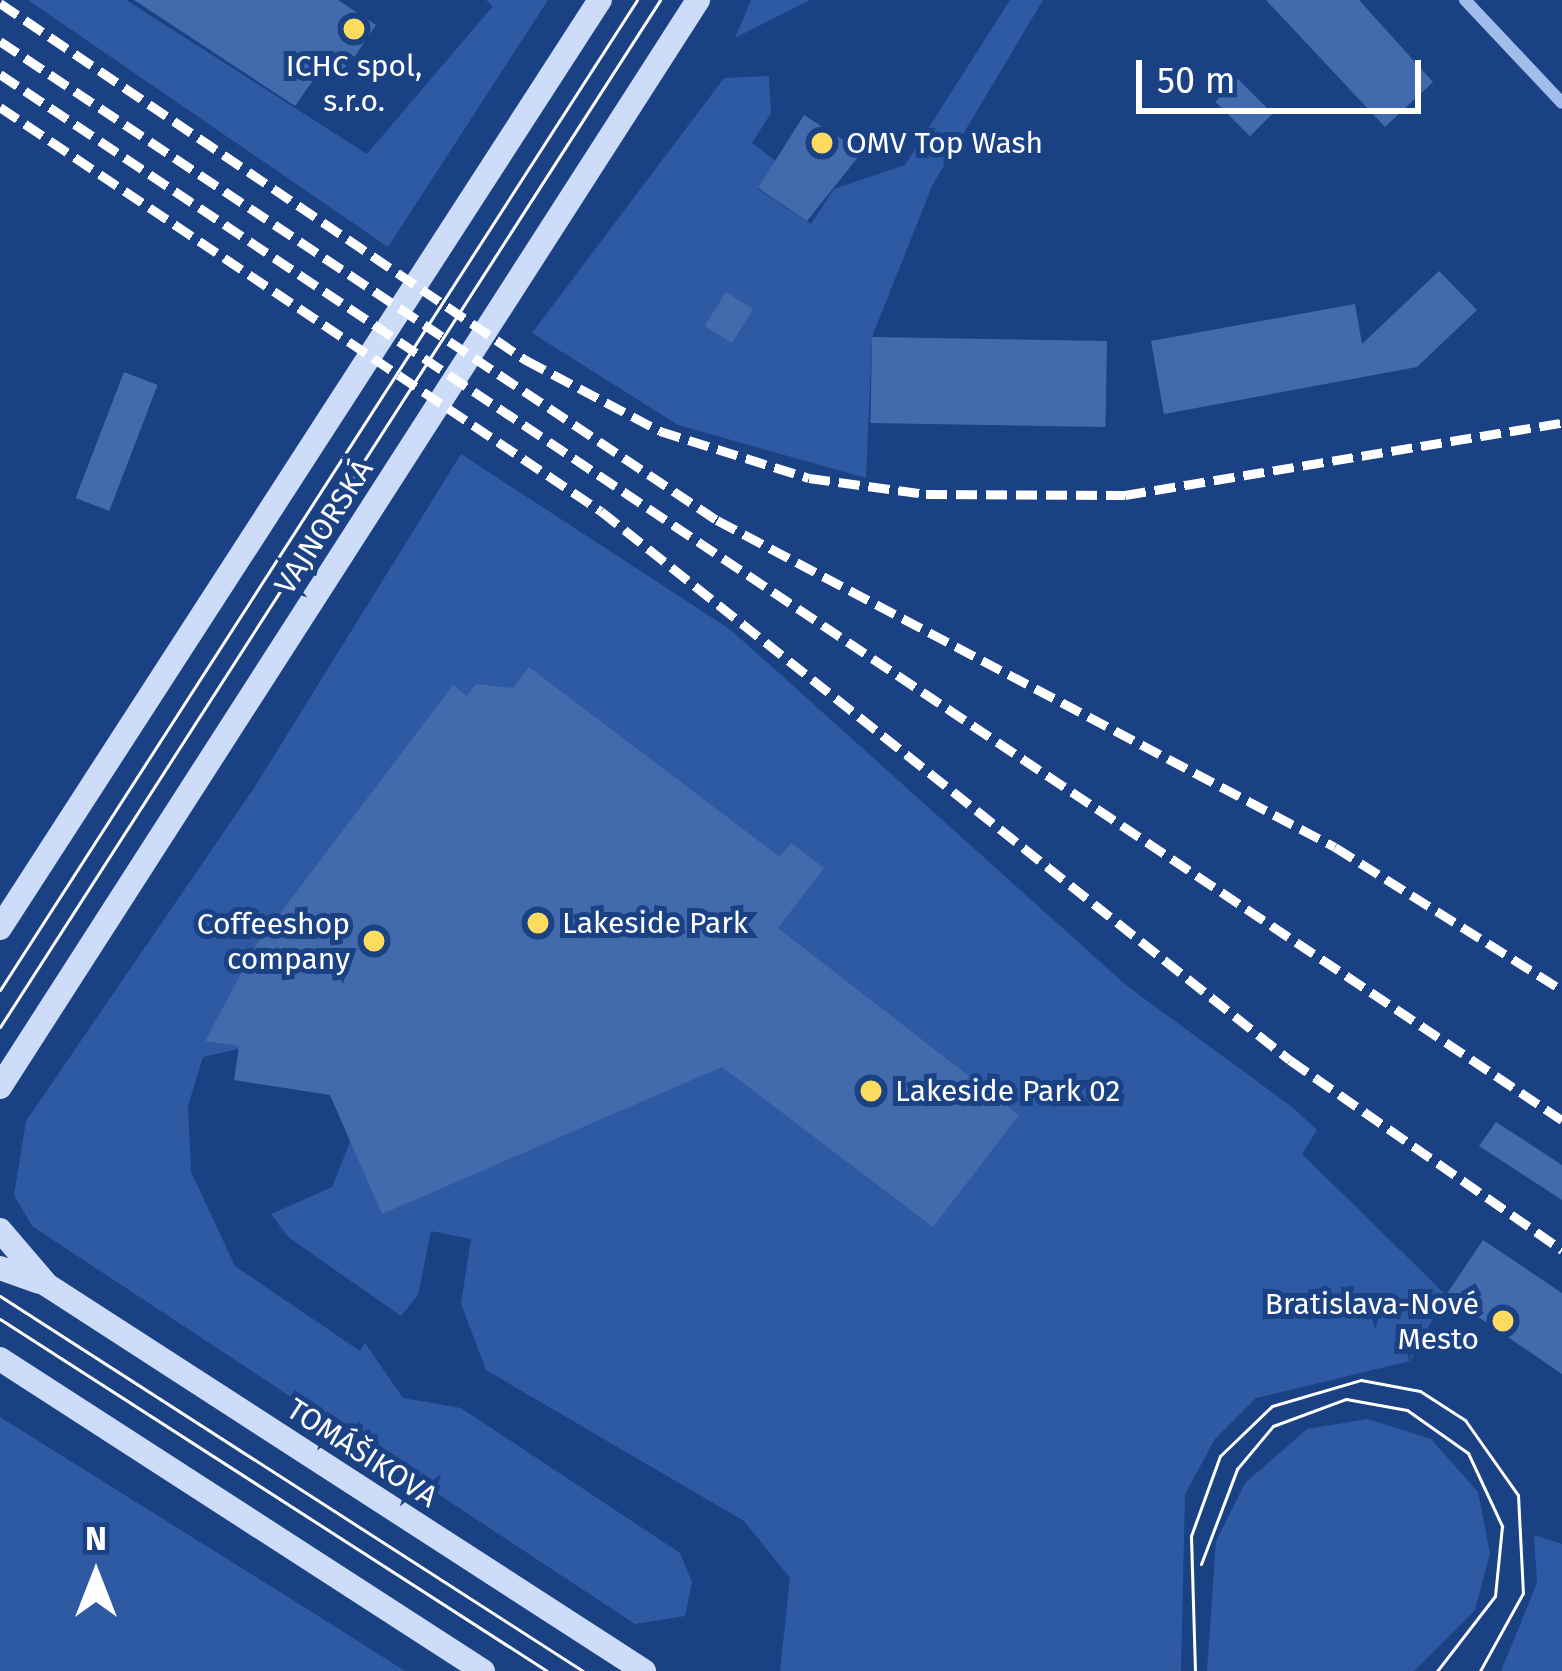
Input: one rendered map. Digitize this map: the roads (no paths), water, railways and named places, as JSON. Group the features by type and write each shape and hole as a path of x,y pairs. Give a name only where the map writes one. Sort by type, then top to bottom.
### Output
{"main road":[{"name":"VAJNORSKÁ","path":"0,928 600,0"},
{"name":"VAJNORSKÁ","path":"0,1087 698,0"},
{"name":"TOMÁŠIKOVA","path":"0,1230 47,1285"},
{"name":"TOMÁŠIKOVA","path":"0,1268 47,1285 644,1671"},
{"path":"0,1359 483,1671"}],"street":[{"path":"1465,0 1562,103"}],"tram line":[{"path":"0,990 637,0"},
{"path":"0,1027 660,0"},
{"path":"0,1296 583,1671"},
{"path":"0,1319 547,1671"},
{"path":"1195,1671 1191,1536 1220,1456 1272,1406 1361,1380 1420,1391 1465,1420 1518,1495 1523,1593 1480,1671"},
{"path":"1201,1564 1237,1469 1273,1426 1346,1399 1407,1410 1468,1453 1502,1526 1495,1596 1437,1671"}],"railway":[{"path":"0,3 526,360 660,431 809,478 926,494 1125,495 1562,423"},
{"path":"0,41 717,520 1335,847 1562,990"},
{"path":"0,74 1562,1120"},
{"path":"0,107 601,511 1290,1060 1562,1250"}],"place":[{"name":"ICHC spol, s.r.o.","path":"354,29"},
{"name":"OMV Top Wash","path":"822,143"},
{"name":"Lakeside Park","path":"538,923"},
{"name":"Coffeeshop company","path":"374,941"},
{"name":"Lakeside Park 02","path":"871,1091"},
{"name":"Bratislava-Nové Mesto","path":"1503,1321"}]}
